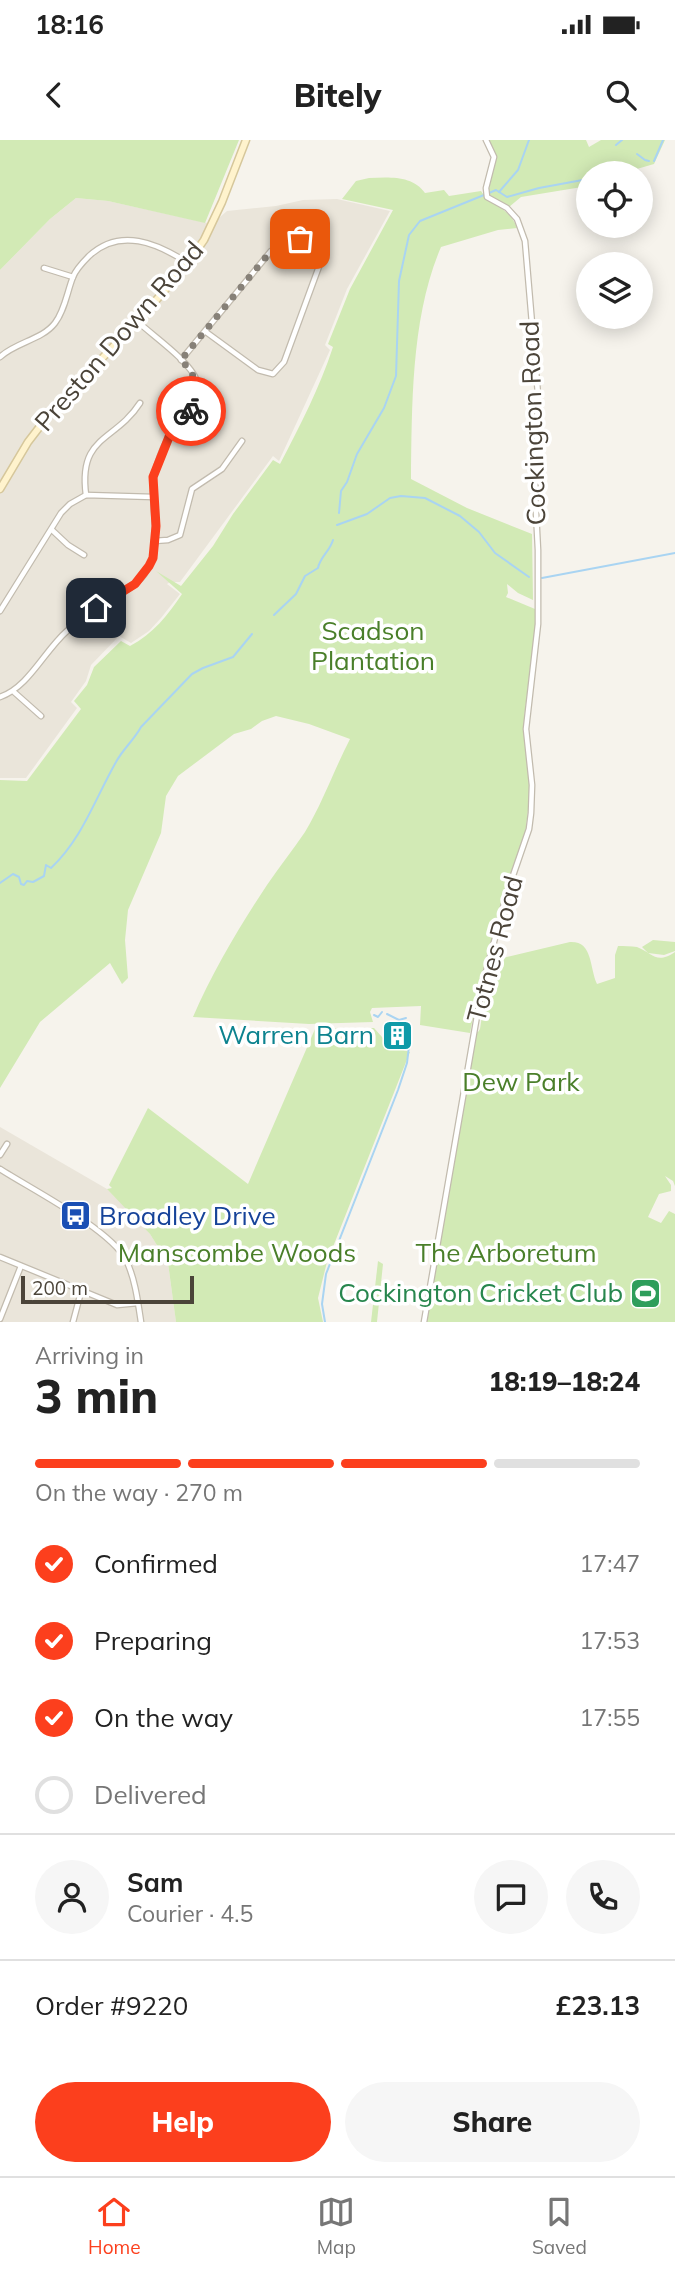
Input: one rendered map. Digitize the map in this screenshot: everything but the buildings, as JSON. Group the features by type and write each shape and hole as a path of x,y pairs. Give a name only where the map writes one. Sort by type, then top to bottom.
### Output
{"street":[{"name":"Preston Down Road","path":"0,489 28,442 48,416 136,321 204,240 246,140"},
{"name":"Cockington Road","path":"486,140 494,157 485,191 487,197 508,208 517,219 525,241 538,394 535,493 537,575"},
{"path":"0,356 8,349 47,331 55,323 73,277 97,249 128,239 166,249 188,262"},
{"path":"181,360 271,251 300,239 314,240 322,247 321,261 284,362 273,374 258,370 206,332"},
{"path":"44,268 73,277"},
{"path":"0,697 14,692 69,629 144,576 153,558 153,477 169,437 189,414 198,393 197,380 181,360 136,321"},
{"path":"86,495 84,471 87,459 107,434 129,420 140,403"},
{"path":"154,541 180,536 192,489 222,469 242,441"},
{"path":"0,611 61,513 70,504 86,495 154,497"},
{"path":"52,530 84,555"},
{"name":"Totnes Road","path":"424,1322 482,987 504,905 529,829 532,785 526,723 538,624 537,575"},
{"path":"14,692 41,716"},
{"path":"0,1155 7,1144"},
{"path":"0,1169 109,1239 125,1258 141,1322"},
{"path":"0,1257 117,1305 138,1303"},
{"path":"0,1319 21,1266"},
{"path":"73,1322 81,1292"}],"shaded area":[{"path":"76,198 108,201 212,224 227,211 303,200 337,199 390,211 347,289 325,345 330,350 279,461 273,456 180,582 167,584 180,594 161,618 149,631 131,643 119,636 91,665 86,681 71,702 77,708 26,778 0,778 0,270 50,219"},
{"path":"0,1127 107,1189 137,1218 168,1263 176,1322 0,1322"}],"green space":[{"path":"0,140 239,140 205,223 108,201 76,198 50,219 0,270"},
{"path":"489,140 586,140 589,147 601,140 665,140 654,164 653,161 576,161 576,188 521,197 509,207 490,195 496,157"},
{"name":"Scadson Plantation","path":"369,178 400,178 414,183 425,193 444,190 449,196 481,191 510,215 517,228 498,230 441,247 424,302 413,391 411,479 467,508 532,534 533,600 507,584 506,597 535,609 535,630 524,718 530,794 525,835 481,977 470,1033 420,1025 421,1006 372,1008 370,1012 373,1022 309,1024 193,1017 237,933 311,821 350,739 309,724 276,716 251,729 234,734 178,776 166,796 161,833 128,910 125,940 128,978 122,984 110,963 40,1022 0,1088 0,780 27,781 81,709 74,701 87,685 94,667 121,641 130,646 146,636 171,609 182,594 156,571 181,586 213,546 273,460 280,464 322,377 333,347 328,344 350,289 393,210 342,199 356,181"},
{"path":"653,940 675,942 675,951 664,955 648,953 642,947"},
{"path":"570,942 587,950 597,984 615,978 615,955 618,946 637,947 659,958 675,952 675,1186 673,1181 665,1176 671,1185 671,1191 659,1194 648,1217 661,1223 669,1211 675,1214 675,1322 424,1322 473,1030 478,1032 480,1029 486,989 498,959"},
{"name":"Manscombe Woods","path":"374,1028 390,1046 410,1052 327,1262 318,1298 323,1322 176,1322 168,1263 150,1234 107,1189 112,1188 109,1185 148,1108 248,1184 315,1029"},
{"path":"378,1261 383,1264 377,1322 371,1322"}],"waterway":[{"path":"499,192 518,170 529,140"},
{"path":"616,145 622,140"},
{"path":"654,161 663,140"},
{"path":"637,154 649,161"},
{"path":"489,193 496,190 507,197 576,181"},
{"path":"339,513 341,491 357,454 384,408 396,376 399,281 409,235 420,221 484,195"},
{"path":"337,525 367,514 390,498 425,498 460,516 479,532 495,553 529,577"},
{"path":"274,615 296,594 305,576 318,568 333,540"},
{"path":"542,578 675,553"},
{"path":"0,883 13,874 19,877 24,885 27,881 33,882 44,876 46,865 51,868 71,844 116,762 141,727 192,674 233,657 252,634"},
{"path":"374,1015 378,1017 382,1012"},
{"path":"387,1014 399,1020 406,1018"},
{"path":"325,1322 322,1304 326,1274 398,1090 407,1063 409,1046"}],"way so far":[{"path":"191,411 198,393 197,380 181,360 271,251 300,239"}],"place":[{"name":"Warren Barn","path":"397,1035"},
{"name":"Broadley Drive","path":"76,1216"},
{"name":"Cockington Cricket Club","path":"646,1293"}],"route":[{"path":"96,608 135,584 144,576 153,558 156,526 153,477 169,437 191,411"}],"park label":[{"name":"Dew Park","path":"521,1082"},
{"name":"The Arboretum","path":"506,1253"}]}
